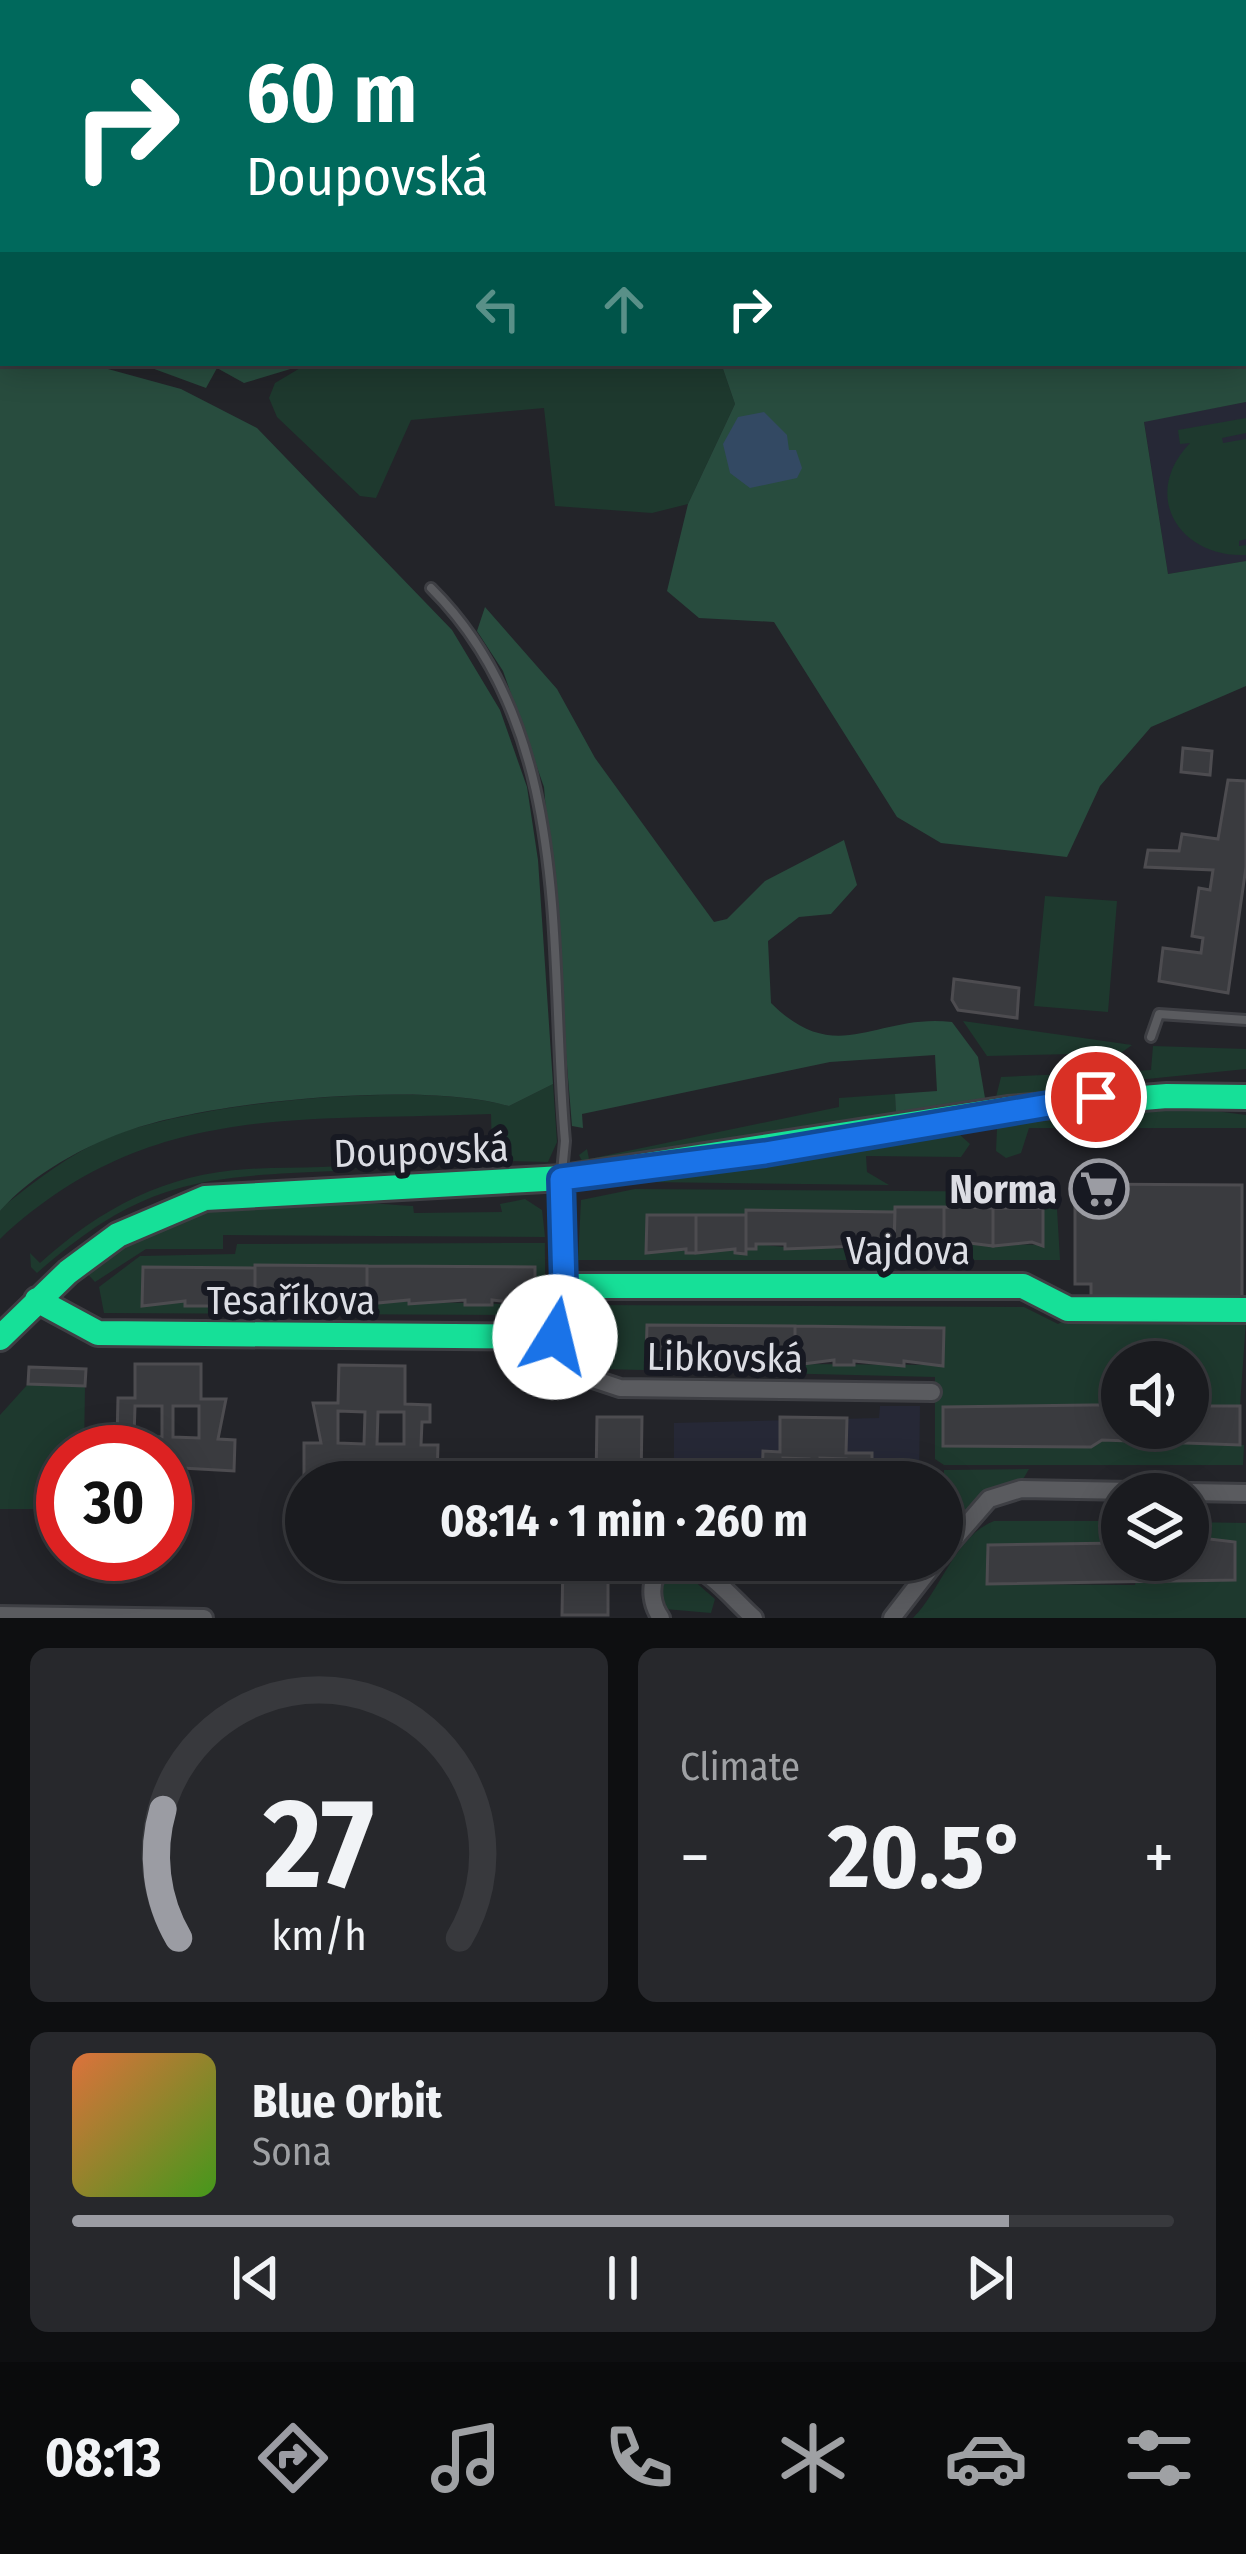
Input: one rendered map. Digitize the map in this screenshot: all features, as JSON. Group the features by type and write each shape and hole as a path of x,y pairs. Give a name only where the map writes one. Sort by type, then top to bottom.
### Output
{"street":[{"name":"Doupovská","path":"0,1339 37,1300 124,1229 205,1198 561,1179 765,1153 1096,1097 1246,1097"},
{"path":"555,1337 564,1286 561,1179"},
{"name":"Vajdova","path":"564,1286 1023,1286 1068,1309 1246,1310"},
{"name":"Tesaříkova","path":"37,1300 98,1334 555,1337"},
{"name":"Libkovská","path":"555,1337 584,1376 607,1387 932,1392"},
{"path":"963,1530 989,1499 1022,1489 1246,1493"},
{"path":"661,1618 650,1598 651,1582 662,1568 680,1564 695,1567 754,1618"},
{"path":"892,1618 921,1581"},
{"path":"0,1615 204,1618"}],"lane":[{"path":"431,588 456,613 493,667 534,766 545,829 565,1141 561,1179"},
{"path":"1151,1036 1159,1014 1246,1020"}],"shaded area":[{"path":"1246,402 1246,561 1168,574 1144,421"},
{"path":"880,1406 920,1406 919,1461 674,1461 674,1423 879,1418"}],"green space":[{"path":"0,366 97,366 181,389 257,428 452,630 500,710 527,787 538,860 553,1084 509,1106 426,1095 321,1097 171,1119 115,1135 79,1152 44,1173 0,1211"},
{"path":"146,366 300,366 244,383 217,368 206,388"},
{"path":"304,366 722,366 735,404 688,504 652,513 555,506 544,408 411,420 376,498 360,496 277,417 269,398 275,383"},
{"path":"722,366 1246,366 1246,402 1144,422 1168,574 1246,561 1246,686 1151,727 1100,786 1067,857 941,843 897,817 774,622 699,618 667,591 688,504 735,404"},
{"path":"1246,418 1246,433 1222,438 1223,443 1246,439 1246,539 1239,546 1246,545 1246,555 1222,553 1186,535 1174,520 1168,483 1190,443 1180,444 1178,430"},
{"path":"485,607 557,689 595,758 714,922 727,919 765,881 844,840 857,885 831,914 799,917 768,941 771,1003 816,1033 837,1036 925,1021 952,1022 978,1057 985,1098 896,1115 895,1094 937,1091 935,1055 830,1062 582,1114 583,1128 572,1126 544,787 503,671 477,631"},
{"path":"1045,896 1117,901 1108,1012 1034,1006"},
{"path":"963,1021 1132,1045 1121,1053 987,1056"},
{"path":"1153,1046 1246,1049 1246,1069 1137,1080 1136,1071 1151,1070"},
{"path":"1132,1071 1132,1080 996,1097 1001,1077"},
{"path":"553,1084 557,1142 548,1162 399,1158 398,1162 342,1170 209,1181 142,1201 75,1242 37,1273 31,1267 30,1253 40,1263 111,1210 189,1178 248,1169 371,1163 388,1160 388,1148 455,1147 464,1154 492,1153 491,1114 292,1120 230,1127 171,1140 113,1162 56,1194 0,1239 0,1211 6,1204 80,1152 146,1125 249,1105 365,1095 469,1098 509,1106"},
{"path":"895,1094 896,1115 582,1161 579,1155 587,1149 589,1159 839,1107 839,1098"},
{"path":"1184,1107 1246,1115 1246,1128 1029,1128 1021,1153 1006,1158 996,1151 997,1129 1005,1125"},
{"path":"958,1133 970,1144 961,1157 866,1156 867,1172 889,1185 646,1182"},
{"path":"635,1189 1056,1192 1060,1260 578,1260 581,1200","holes":["895,1207 1042,1208 1043,1245 905,1241 894,1250 884,1245 835,1249 834,1244 805,1244 804,1249 756,1244 745,1253 735,1249 646,1252 647,1215 895,1212"]},
{"path":"525,1199 542,1210 545,1237 223,1235 223,1249 146,1249 95,1282 84,1270 162,1227 241,1206 324,1202 413,1206 414,1213 502,1212 500,1204"},
{"path":"545,1243 544,1284 538,1301 532,1309 523,1315 104,1313 99,1287 140,1256 235,1254 237,1244","holes":["256,1265 534,1267 535,1305 324,1299 324,1304 269,1299 254,1307 212,1301 211,1306 186,1306 185,1301 142,1305"]},
{"path":"585,1305 1024,1307 1058,1324 1067,1319 1246,1320 1240,1406 1209,1406 1209,1341 1101,1341 1101,1405 943,1408 944,1446 1101,1440 1101,1449 1244,1445 1243,1465 963,1465 963,1461 938,1461 935,1377 602,1369 576,1342 614,1342 614,1329 574,1327","holes":["647,1325 943,1328 943,1365 646,1363"]},
{"path":"28,1384 85,1386 84,1425 36,1425 36,1509 0,1509 0,1415"},
{"path":"1029,1469 1022,1481 985,1490 963,1514 963,1470"},
{"path":"994,1521 1101,1521 1101,1547 988,1545 988,1584 1135,1585 1136,1581 1234,1580 1235,1542 1209,1541 1209,1522 1246,1523 1246,1618 913,1618 939,1581 963,1581 963,1546"},
{"path":"694,1581 715,1599 711,1613 665,1609 660,1585"}],"water":[{"path":"764,412 787,435 789,450 796,450 802,468 797,478 750,488 730,473 723,444 738,417"}],"building":[{"path":"1183,748 1212,751 1210,775 1181,772"},
{"path":"1228,780 1246,781 1246,867 1228,993 1159,981 1163,948 1201,953 1203,938 1192,936 1199,888 1210,890 1213,870 1145,867 1148,850 1179,851 1182,834 1218,839"},
{"path":"954,979 1019,988 1017,1018 958,1010 952,1000"},
{"path":"1075,1184 1242,1185 1242,1297 1091,1297 1091,1284 1075,1284"},
{"path":"895,1207 944,1207 944,1246 934,1241 894,1245"},
{"path":"944,1207 993,1208 993,1246 954,1241 944,1246"},
{"path":"993,1208 1043,1208 1043,1246 1032,1242 993,1246"},
{"path":"746,1210 895,1212 894,1250 884,1250 884,1245 785,1249 785,1244 756,1244 756,1249 746,1249"},
{"path":"647,1215 696,1215 696,1253 686,1253 686,1249 646,1253"},
{"path":"696,1215 746,1215 746,1254 735,1253 735,1249 696,1253"},
{"path":"255,1265 367,1266 367,1304 353,1304 353,1299 255,1303"},
{"path":"367,1266 535,1267 535,1305 492,1300 492,1305 465,1305 465,1300 367,1304"},
{"path":"143,1267 255,1268 255,1307 212,1301 212,1306 185,1306 185,1301 142,1306"},
{"path":"647,1325 795,1326 795,1365 706,1359 706,1364 686,1364 686,1359 646,1363"},
{"path":"795,1326 944,1328 943,1366 904,1361 904,1366 854,1361 854,1365 834,1365 834,1360 795,1365"},
{"path":"135,1364 201,1364 201,1399 226,1399 218,1439 235,1440 234,1471 192,1469 199,1406 173,1406 173,1425 162,1425 162,1406 135,1406 134,1425 117,1425 118,1398 135,1398"},
{"path":"339,1365 405,1366 405,1404 430,1405 430,1422 422,1422 421,1445 438,1445 437,1461 304,1461 304,1443 321,1443 313,1403 338,1403","holes":["338,1411 365,1412 364,1444 338,1443","378,1412 404,1412 404,1444 377,1444"]},
{"path":"29,1367 86,1369 85,1386 28,1384"},
{"path":"1101,1405 1101,1441 1091,1447 943,1446 943,1407"},
{"path":"1209,1406 1240,1406 1240,1445 1209,1444"},
{"path":"597,1417 642,1417 641,1461 596,1461"},
{"path":"780,1417 847,1418 846,1453 872,1453 872,1461 763,1461 763,1451 780,1452"},
{"path":"1209,1539 1235,1542 1235,1580 1209,1580"},
{"path":"1101,1543 1101,1581 1173,1581 987,1584 988,1545"},
{"path":"563,1581 608,1581 608,1615 562,1615"}],"traffic: fast":[{"path":"0,1338 68,1272 118,1235 205,1198 563,1178 1008,1109 1167,1096 1246,1097"},
{"path":"564,1286 1023,1286 1068,1309 1246,1310"},
{"path":"37,1300 98,1333 555,1337"}],"place":[{"name":"Norma","path":"1099,1189"}],"route":[{"path":"555,1337 564,1286 561,1179 765,1153 1096,1097"}]}
